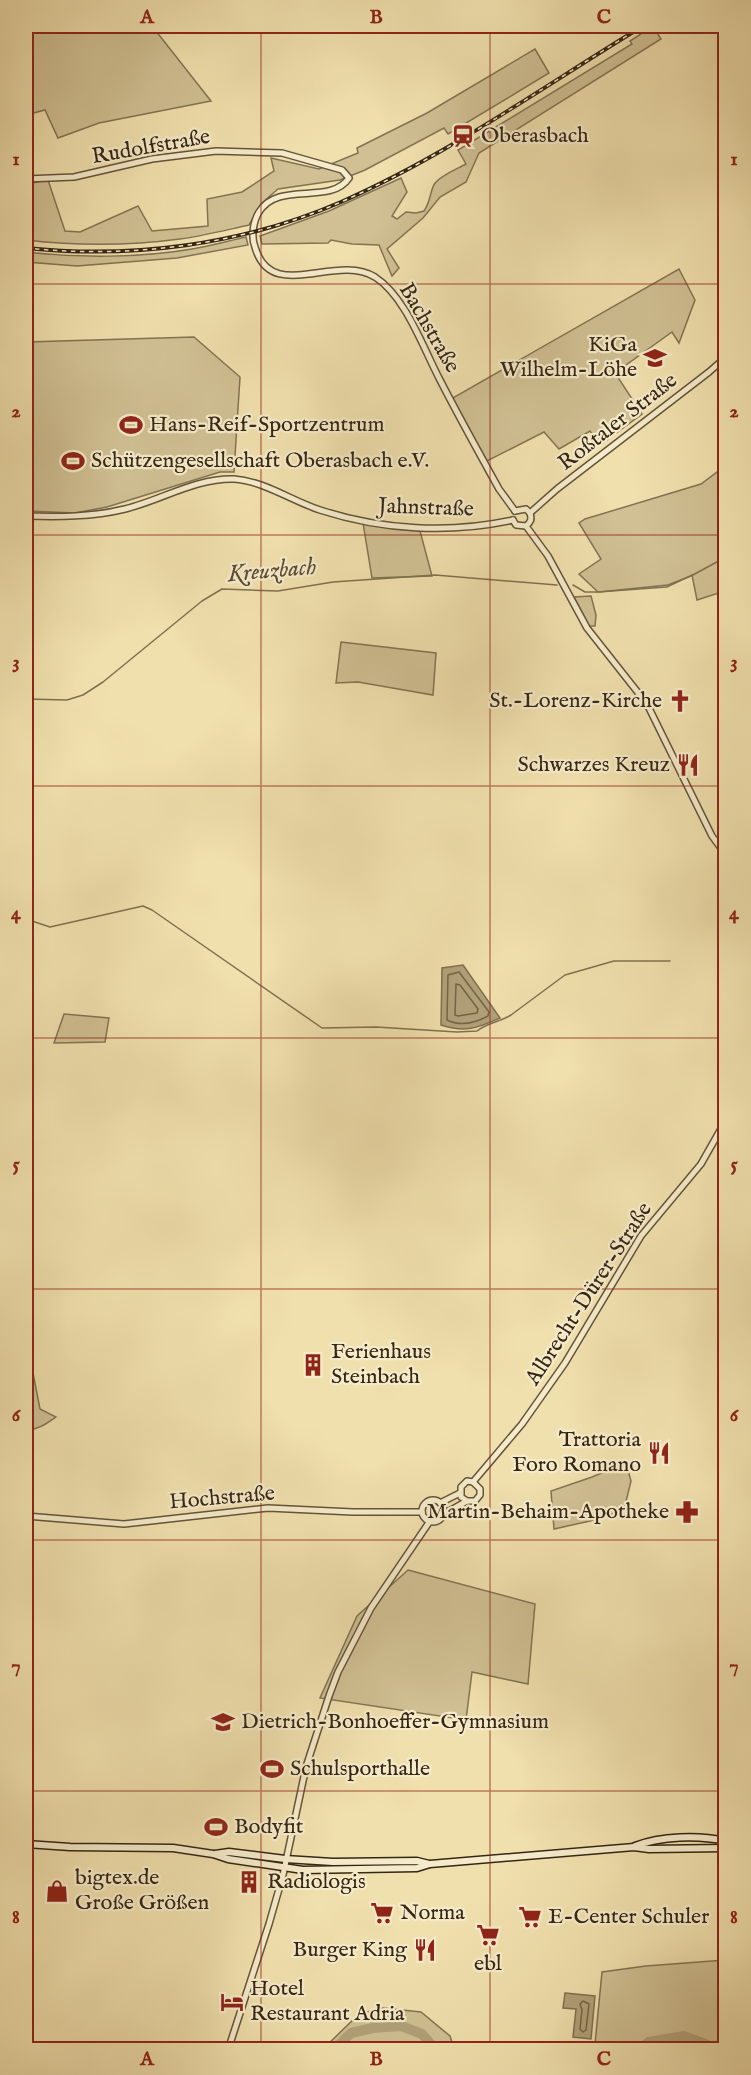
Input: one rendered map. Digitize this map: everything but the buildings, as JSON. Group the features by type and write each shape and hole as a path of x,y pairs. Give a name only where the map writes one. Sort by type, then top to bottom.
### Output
{"main road":[{"path":"26,1844 70,1847 150,1847 213,1854 228,1859 303,1870 417,1868 430,1864 634,1846 673,1839 726,1841"},
{"path":"634,1846 649,1849 726,1848"},
{"path":"213,1854 229,1852 285,1859 348,1862 417,1861 430,1864"}],"street":[{"name":"Rudolfstraße","path":"26,179 74,177 152,159 216,151 282,153 336,168 349,178"},
{"name":"Bachstraße","path":"349,178 339,187 327,191 278,197 268,203 260,211 254,225 253,243 257,257 270,270 285,276 301,276 328,270 360,270 386,285 408,316 499,489 515,511"},
{"name":"Roßtaler Straße","path":"530,513 557,489 726,357"},
{"name":"Jahnstraße","path":"26,516 86,516 126,509 209,480 236,479 264,487 318,509 382,525 462,528 513,520"},
{"path":"526,509 530,513 532,518 530,523 526,526 516,525 513,520 515,511 526,509"},
{"path":"526,526 548,556 587,628 646,704 712,836 726,855"},
{"name":"Albrecht-Dürer-Straße","path":"473,1482 522,1424 566,1363 641,1236 701,1164 726,1120"},
{"name":"Albrecht-Dürer-Straße","path":"460,1493 462,1484 467,1481 479,1487 480,1495 475,1501 467,1501"},
{"path":"440,1503 460,1493 467,1501 444,1514 438,1521 424,1518 422,1512 424,1506 434,1500 443,1507 444,1514"},
{"name":"Hochstraße","path":"26,1516 124,1524 268,1508 422,1512"},
{"path":"228,2049 269,1924 310,1751 338,1671 371,1608 430,1521"}],"shaded area":[{"path":"26,26 152,26 211,101 99,123 58,138 45,110 26,115"},
{"path":"653,26 661,39 479,153 466,182 440,197 423,218 387,249 399,268 392,276 379,245 352,244 331,240 328,243 262,244 260,236 329,211 401,178 407,192 392,216 397,219 406,212 424,211 435,183 466,164 458,150 632,44 630,41"},
{"path":"535,49 549,73 448,134 444,128 365,170 340,180 278,189 262,203 249,225 189,238 141,243 83,244 26,240 26,184 48,180 65,231 80,232 138,206 152,231 208,226 207,199 242,192 274,171 271,158 319,169 358,153 357,148 427,113"},
{"path":"246,237 248,245 177,258 77,266 26,262 26,252 88,256 151,254 199,248"},
{"path":"679,269 695,300 679,343 672,332 615,373 642,414 600,445 590,431 559,449 544,432 483,463 451,399"},
{"name":"Hans-Reif-Sportzentrum","path":"194,337 240,377 234,472 220,472 107,507 75,513 26,511 26,342"},
{"path":"725,466 725,591 697,600 692,575 667,587 598,592 579,574 601,559 579,523 585,519 701,484"},
{"path":"363,523 420,531 432,576 372,578"},
{"path":"591,596 596,615 595,626 589,626 574,597"},
{"path":"341,642 436,653 433,695 358,682 336,683"},
{"path":"64,1014 109,1018 105,1042 54,1043"},
{"path":"26,1337 40,1409 56,1417 30,1430 26,1430"},
{"path":"626,1463 631,1481 624,1510 554,1529 551,1491"},
{"path":"408,1570 535,1604 528,1684 472,1672 466,1720 320,1698 357,1616"},
{"path":"725,1960 725,2049 567,2049 567,2044 595,2044 602,1972"},
{"path":"383,2008 421,2012 450,2036 454,2049 404,2050 392,2047 387,2049 387,2046 322,2050 359,2014"}],"water":[{"path":"463,965 500,1018 465,1029 441,1025 442,968"},
{"path":"565,1993 595,1996 591,2039 573,2037 576,2009 563,2008"}],"waterway":[{"name":"Kreuzbach","path":"573,585 585,592 668,585 691,576 726,557"},
{"name":"Kreuzbach","path":"26,699 67,700 83,695 103,682 202,601 222,589 278,591 333,582 435,575 557,585"},
{"path":"26,919 50,927 143,906 322,1028 376,1027 477,1031 511,1015 565,975 614,961 670,961"},
{"path":"334,2050 351,2033 373,2028 401,2026 422,2034 436,2050"},
{"path":"639,2050 649,2042 684,2036 721,2050"}],"railway":[{"path":"26,248 106,252 146,250 226,238 303,217 341,202 419,163 495,119 643,26"}],"place":[{"name":"Oberasbach","path":"463,136"},
{"name":"KiGa Wilhelm-Löhe","path":"655,358"},
{"name":"Hans-Reif-Sportzentrum","path":"131,425"},
{"name":"Schützengesellschaft Oberasbach e.V.","path":"73,461"},
{"name":"St.-Lorenz-Kirche","path":"680,701"},
{"name":"Schwarzes Kreuz","path":"688,765"},
{"name":"Ferienhaus Steinbach","path":"313,1365"},
{"name":"Trattoria Foro Romano","path":"659,1453"},
{"name":"Martin-Behaim-Apotheke","path":"687,1512"},
{"name":"Dietrich-Bonhoeffer-Gymnasium","path":"223,1722"},
{"name":"Schulsporthalle","path":"272,1769"},
{"name":"Bodyfit","path":"216,1827"},
{"name":"Radiologis","path":"249,1882"},
{"name":"bigtex.de Große Größen","path":"57,1891"},
{"name":"Norma","path":"382,1913"},
{"name":"E-Center Schuler","path":"530,1917"},
{"name":"ebl","path":"488,1935"},
{"name":"Burger King","path":"425,1950"},
{"name":"Hotel Restaurant Adria","path":"232,2002"}]}
